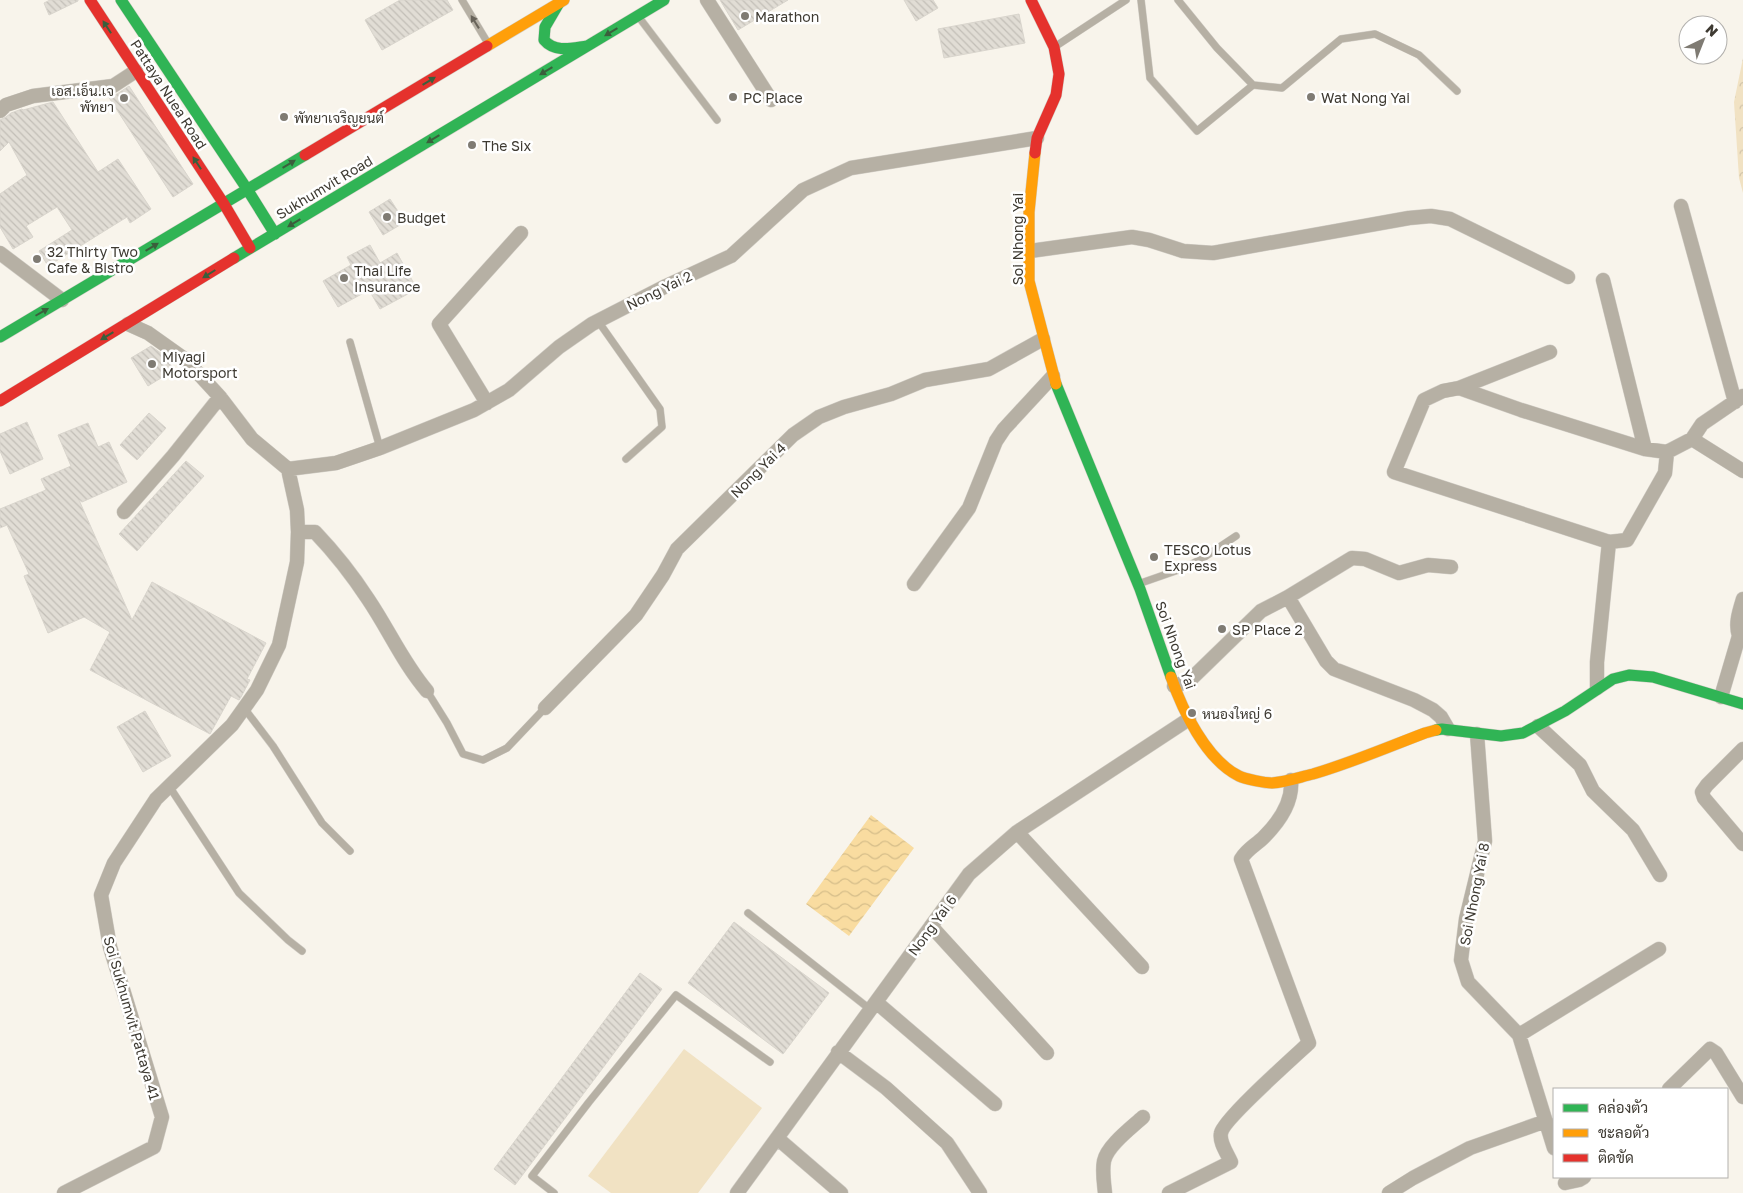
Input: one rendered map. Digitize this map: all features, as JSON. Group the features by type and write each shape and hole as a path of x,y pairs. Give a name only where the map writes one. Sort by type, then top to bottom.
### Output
{"main road":[{"name":"Pattaya Nuea Road","path":"90,0 224,204 250,248"},
{"name":"Pattaya Nuea Road","path":"121,0 275,234"},
{"name":"Sukhumvit Road","path":"0,401 250,248 664,0"},
{"name":"Soi Nhong Yai","path":"1031,0 1054,47 1059,74 1056,95 1037,138 1029,212 1029,281 1043,339 1053,376 1138,584 1174,686 1189,719 1219,762 1239,776 1271,783 1291,780 1334,768 1425,733 1442,729 1501,736 1523,733 1565,711 1613,679 1628,676 1653,677 1743,704"},
{"path":"0,337 560,1"},
{"path":"560,1 545,26 544,40 549,46 561,49 587,46"}],"street":[{"path":"707,0 771,100"},
{"path":"0,111 6,105 33,96 113,86 136,70"},
{"name":"Nong Yai 2","path":"288,469 336,463 380,448 474,410 509,390 560,346 598,321 666,286 731,256 803,190 851,168 1037,138"},
{"path":"1459,388 1521,410 1645,449 1667,452 1692,439 1702,424 1739,399 1681,206"},
{"path":"1030,250 1132,237 1149,240 1183,251 1213,253 1409,218 1430,216 1450,219 1568,277"},
{"path":"487,403 438,324 521,233"},
{"path":"0,253 62,300"},
{"path":"1603,280 1645,449"},
{"path":"128,324 148,333 186,360 220,397 252,439 288,469"},
{"name":"Nong Yai 4","path":"545,708 636,615 664,575 678,548 793,435 819,417 844,407 891,394 925,380 989,369 1043,339"},
{"path":"1550,352 1459,388 1443,391 1424,400 1394,472 1609,542 1627,540 1666,473 1667,452"},
{"path":"914,584 969,508 996,441 1004,429 1053,376"},
{"path":"124,512 173,456 220,397"},
{"path":"1692,439 1743,471"},
{"name":"Soi Sukhumvit Pattaya 41","path":"64,1193 154,1147 162,1117 110,947 101,895 114,863 156,798 232,725 257,690 279,645 297,562 297,510 288,469"},
{"path":"298,532 315,532 333,550 369,600 412,674 427,691"},
{"path":"1597,688 1597,662 1609,542"},
{"path":"1174,686 1190,681 1261,611 1352,558 1366,559 1399,573 1428,565 1451,567"},
{"path":"1288,597 1326,661 1334,669 1414,700 1433,710 1441,717 1448,730"},
{"path":"1721,697 1739,636 1737,623 1743,599"},
{"name":"Nong Yai 6","path":"737,1193 838,1052 874,1006 970,874 1017,832 1189,719"},
{"path":"1538,726 1580,765 1593,791 1634,830 1660,875"},
{"name":"Soi Nhong Yai 8","path":"1478,734 1485,841 1466,919 1461,960 1468,982 1519,1034 1553,1144"},
{"path":"1743,749 1706,785 1702,792 1704,798 1743,844"},
{"path":"1169,1193 1231,1162 1221,1139 1221,1131 1244,1105 1309,1043 1241,859 1246,851 1263,838 1277,823 1288,804 1292,788 1291,780"},
{"path":"1017,832 1142,967"},
{"path":"931,926 1047,1053"},
{"path":"1519,1034 1660,949"},
{"path":"874,1006 995,1104"},
{"path":"1670,1088 1710,1049 1716,1053 1743,1097"},
{"path":"838,1052 886,1088 947,1143 980,1193"},
{"path":"1105,1193 1104,1164 1106,1156 1112,1146 1143,1116"},
{"path":"1389,1193 1470,1148 1546,1120"},
{"path":"777,1138 841,1193"},
{"path":"1566,1184 1582,1178"}],"lane":[{"path":"462,0 489,45"},
{"path":"1054,47 1126,0"},
{"path":"1142,0 1150,78 1196,131 1253,84"},
{"path":"1178,0 1217,48 1253,84 1282,88 1341,39 1375,34 1419,55 1457,91"},
{"path":"638,16 717,120"},
{"path":"598,321 660,410 662,427 626,459"},
{"path":"350,342 380,448"},
{"path":"1138,584 1184,568 1236,536"},
{"path":"427,691 447,722 462,754 484,760 507,748 545,708"},
{"path":"244,708 273,746 322,823 350,851"},
{"path":"169,786 240,894 302,951"},
{"path":"748,913 874,1006"},
{"path":"554,1193 532,1176 676,995 770,1062"}],"green space":[{"path":"1743,58 1743,193 1739,178 1734,102"},
{"path":"684,1049 762,1108 698,1193 611,1193 588,1176"}],"water":[{"path":"871,815 914,848 849,936 806,904"}],"building":[{"path":"50,0 78,1 49,15 44,3"},
{"path":"400,0 447,0 453,10 382,50 365,20"},
{"name":"Marathon","path":"720,0 788,0 738,30"},
{"path":"904,0 933,0 938,8 916,21"},
{"path":"1019,14 1025,43 944,58 938,29"},
{"path":"129,86 193,184 173,197 108,96 117,94"},
{"path":"53,102 98,172 118,159 151,209 130,223 127,217 48,266 39,251 72,230 57,207 26,226 33,237 13,249 0,227 0,194 27,175 9,142 0,151 0,120 22,109"},
{"name":"Budget","path":"390,199 405,222 383,235 369,212"},
{"path":"370,245 380,263 397,253 417,289 380,309 369,290 338,307 323,281 351,265 347,257"},
{"name":"Miyagi Motorsport","path":"151,346 165,356 174,370 148,386 131,358"},
{"path":"149,413 166,428 137,460 120,445"},
{"path":"27,422 43,459 10,474 0,451 0,434"},
{"path":"88,423 98,447 109,442 127,482 82,502 79,500 132,620 152,582 266,643 247,679 250,680 241,697 239,700 231,696 210,734 90,670 110,632 84,617 48,633 24,576 29,574 7,525 0,528 0,509 46,490 41,479 71,466 58,435"},
{"path":"186,461 204,476 137,551 119,534"},
{"path":"145,711 171,756 143,772 117,727"},
{"path":"734,922 829,993 783,1054 688,983"},
{"path":"640,973 662,989 515,1185 494,1169"}],"traffic: fast":[{"path":"121,0 247,189"},
{"path":"234,258 664,0"},
{"path":"559,3 545,27 544,40 553,47 558,48 587,46"},
{"path":"0,337 305,155"},
{"path":"247,189 275,234"},
{"path":"1056,384 1140,589 1171,677"},
{"path":"1436,730 1442,729 1501,736 1523,733 1565,711 1613,679 1629,675 1653,677 1743,704"}],"traffic: slow":[{"path":"487,46 564,0"},
{"path":"1035,153 1029,212 1029,281 1056,384"},
{"path":"1171,677 1189,718 1206,746 1227,768 1239,776 1255,781 1269,783 1288,781 1313,774 1436,730"}],"traffic: jam":[{"path":"90,0 224,204"},
{"path":"1031,0 1054,47 1059,74 1056,95 1037,138 1035,153"},
{"path":"305,155 487,46"},
{"path":"224,204 250,248"},
{"path":"0,401 234,258"}],"place":[{"name":"Marathon","path":"745,16"},
{"name":"PC Place","path":"733,97"},
{"name":"Wat Nong Yai","path":"1311,97"},
{"name":"เอส.เอ็น.เจ พัทยา","path":"124,98"},
{"name":"พัทยาเจริญยนต์","path":"284,117"},
{"name":"The Six","path":"472,145"},
{"name":"Budget","path":"387,217"},
{"name":"32 Thirty Two Cafe & Bistro","path":"37,259"},
{"name":"Thai Life Insurance","path":"344,278"},
{"name":"Miyagi Motorsport","path":"152,364"},
{"name":"TESCO Lotus Express","path":"1154,557"},
{"name":"SP Place 2","path":"1222,629"},
{"name":"หนองใหญ่ 6","path":"1192,713"}]}
